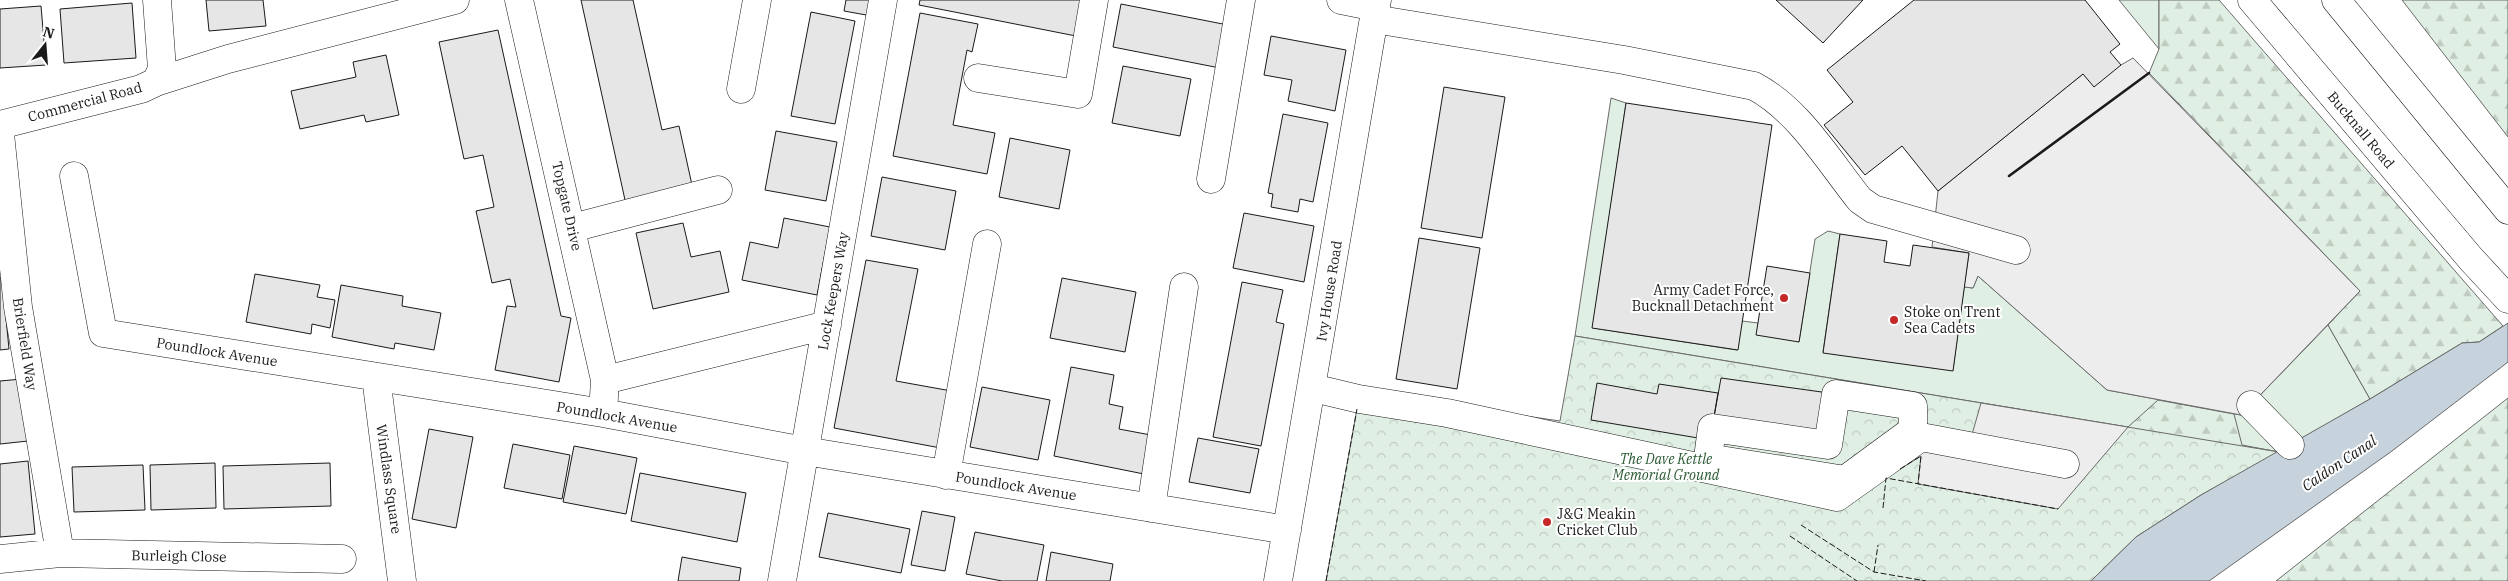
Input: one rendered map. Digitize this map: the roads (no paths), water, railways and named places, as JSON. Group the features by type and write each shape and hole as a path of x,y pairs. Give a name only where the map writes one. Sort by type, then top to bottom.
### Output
{"street":[{"path":"157,0 159,75"},
{"name":"Commercial Road","path":"0,125 141,89 159,75 455,0"},
{"name":"Topgate Drive","path":"519,0 605,380 603,413"},
{"path":"741,89 757,0"},
{"name":"Lock Keepers Way","path":"782,581 883,0"},
{"path":"978,78 1078,94 1094,0"},
{"path":"1211,179 1241,0"},
{"path":"1341,0 1375,9 1754,86 1772,96 1792,114 1860,200 1873,209 2016,250"},
{"name":"Bucknall Road","path":"2252,0 2471,259 2508,299"},
{"path":"2336,0 2508,210"},
{"name":"Ivy House Road","path":"1278,581 1313,388 1375,9"},
{"name":"Brierfield Way","path":"0,134 18,307 60,553"},
{"name":"Poundlock Avenue","path":"74,176 103,333 603,413 805,451 1287,530"},
{"path":"572,228 718,190"},
{"path":"946,475 987,244"},
{"path":"1151,508 1184,287"},
{"path":"605,380 827,325"},
{"name":"Windlass Square","path":"376,377 402,581"},
{"path":"1313,388 1359,399 1484,421 1837,497 1921,436 2065,464"},
{"path":"1836,394 1913,406 1914,430 1844,480 1708,458 1712,428 1828,445 1836,394"},
{"path":"2251,405 2290,445"},
{"name":"Burleigh Close","path":"0,559 60,553 297,570 342,559"}],"water":[{"name":"Caldon Canal","path":"2508,323 2508,362 2392,451 2209,581 2091,581 2136,537 2201,495 2370,399 2462,343 2479,342"}],"place":[{"name":"Army Cadet Force, Bucknall Detachment","path":"1784,298"},
{"name":"Stoke on Trent Sea Cadets","path":"1894,320"},
{"name":"J&G Meakin Cricket Club","path":"1547,522"}],"park label":[{"name":"The Dave Kettle Memorial Ground","path":"1666,468"}]}
